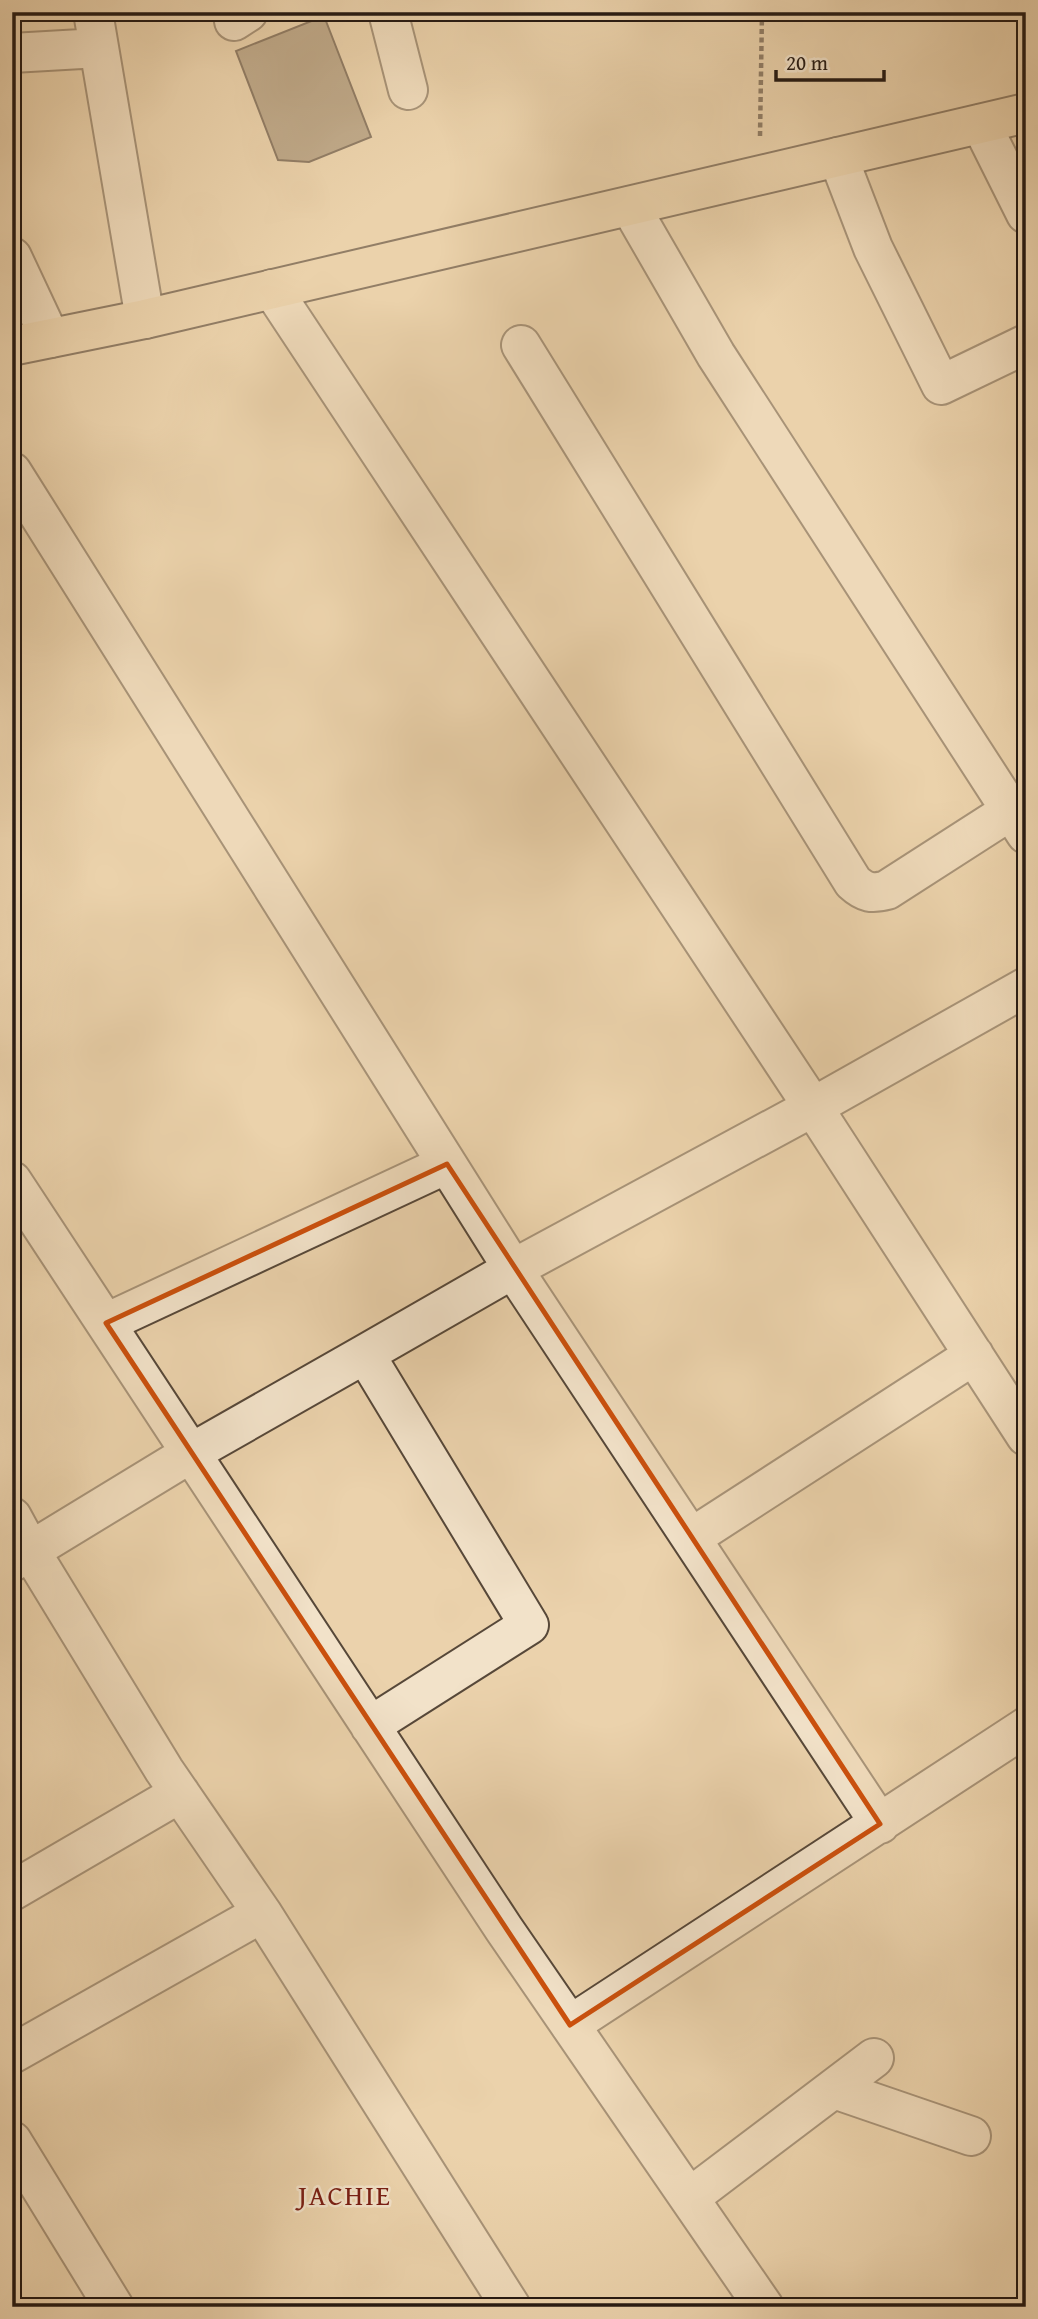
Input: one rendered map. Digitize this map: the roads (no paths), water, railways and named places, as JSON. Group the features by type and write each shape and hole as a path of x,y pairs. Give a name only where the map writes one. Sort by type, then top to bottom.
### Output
{"main road":[{"path":"12,346 272,289 1026,113"}],"street":[{"path":"233,12 234,21 248,12"},
{"path":"388,12 408,90"},
{"path":"12,53 96,30 145,318"},
{"path":"981,124 1026,214"},
{"path":"838,157 873,248 941,385 1026,344"},
{"path":"521,345 853,882 863,891 875,894 887,890 1018,822 716,355 630,206"},
{"path":"12,257 50,338"},
{"path":"272,289 813,1107 1026,1436"},
{"path":"12,472 513,1269 880,1824"},
{"path":"22,1557 191,1453 513,1269 813,1107 1026,987"},
{"path":"106,1324 447,1164"},
{"path":"12,1181 24,1224 106,1324 503,1929 764,2307"},
{"path":"365,1354 529,1625 370,1726"},
{"path":"691,1538 974,1355"},
{"path":"12,1517 22,1557 262,1913 511,2307"},
{"path":"570,2025 1026,1727"},
{"path":"12,1891 180,1793"},
{"path":"12,2054 262,1913"},
{"path":"689,2198 874,2058"},
{"path":"834,2089 971,2136"},
{"path":"12,2141 24,2186 107,2304"}],"district":[{"name":"JACHIE","path":"345,2194"}]}
